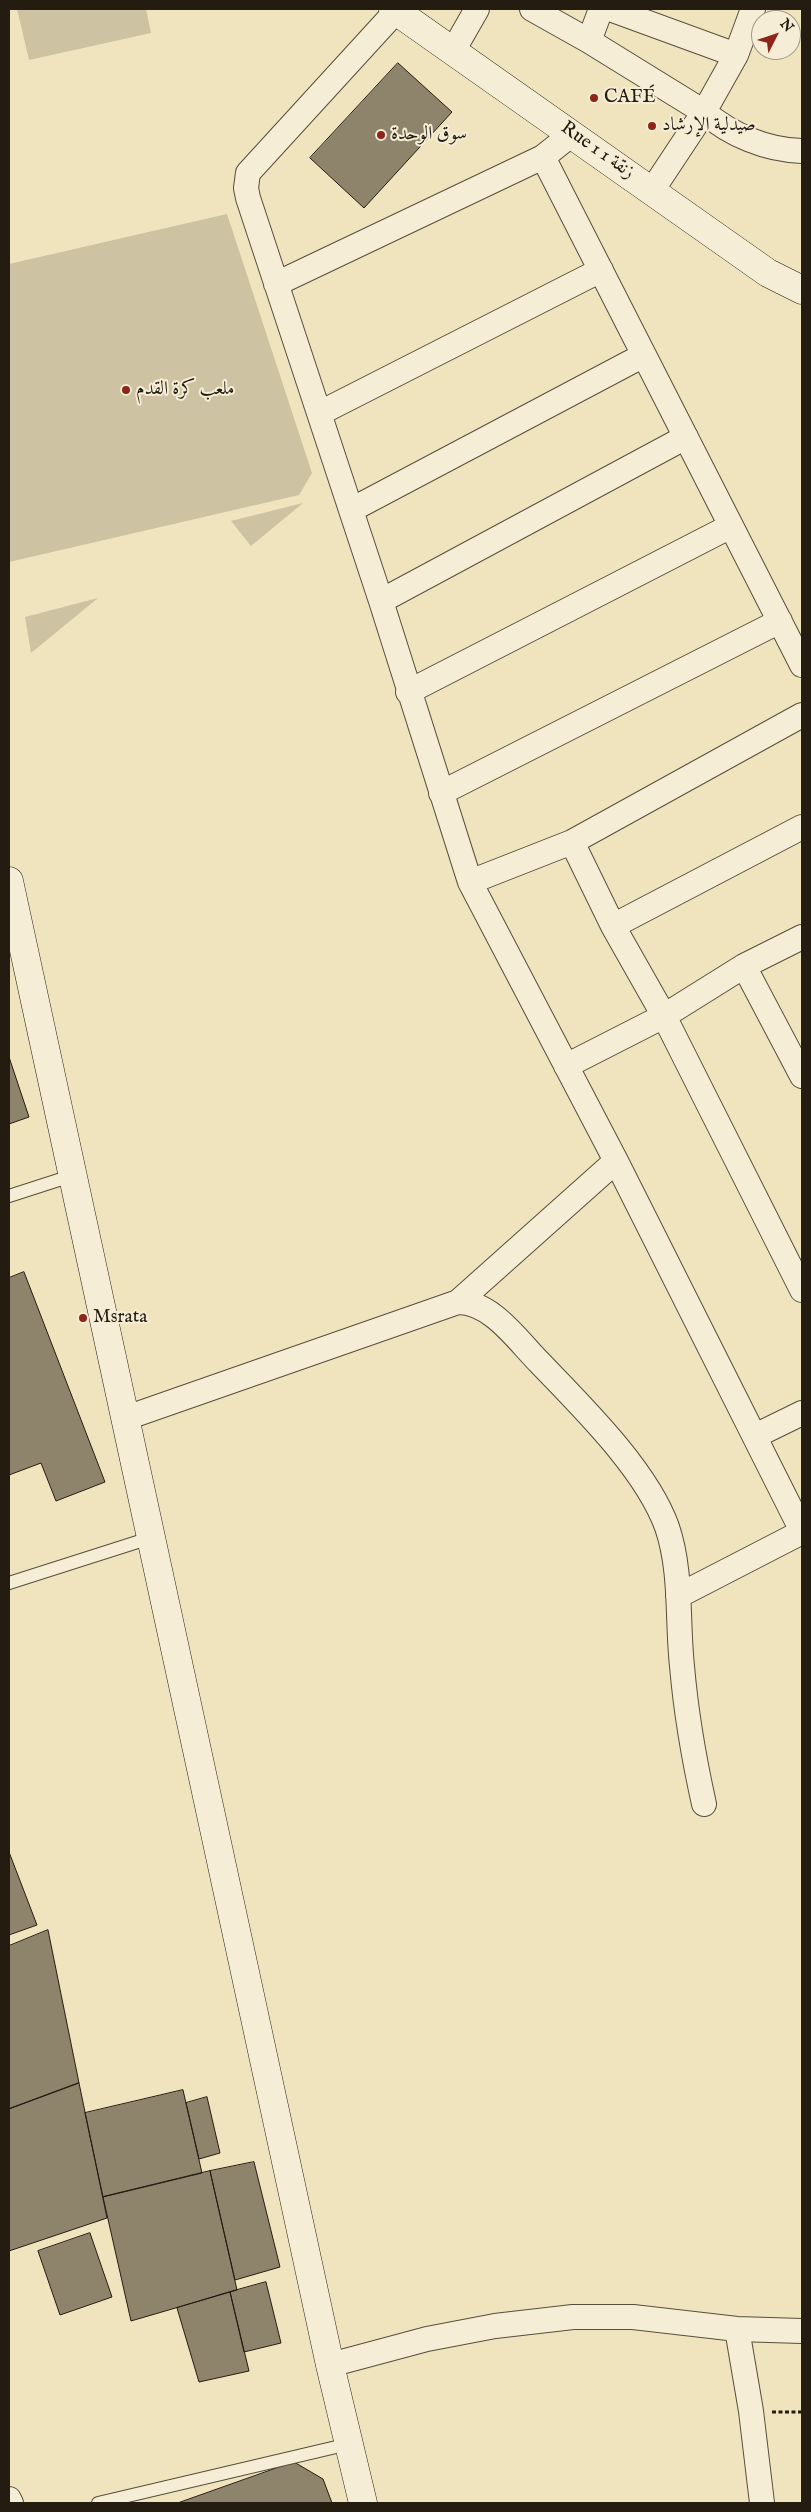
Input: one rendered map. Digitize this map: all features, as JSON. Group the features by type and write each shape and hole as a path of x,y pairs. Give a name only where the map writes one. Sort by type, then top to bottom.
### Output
{"street":[{"path":"453,50 477,9"},
{"path":"532,9 589,41 704,112 724,128 755,142 802,152"},
{"path":"589,41 601,9"},
{"path":"610,9 736,55"},
{"path":"653,189 704,112 736,55 753,9"},
{"path":"396,10 248,173 246,188 381,601 408,692 470,882 616,1161 802,1531 678,1596"},
{"name":"Rue 1 زنقة 1","path":"396,10 653,189 768,272 802,290"},
{"path":"276,284 543,157 572,134"},
{"path":"543,157 802,665"},
{"path":"320,413 600,270"},
{"path":"351,510 644,356"},
{"path":"381,601 686,436"},
{"path":"408,692 731,526"},
{"path":"441,793 780,621"},
{"path":"470,882 572,842 802,715"},
{"path":"613,926 802,827"},
{"path":"572,842 613,926 664,1016 802,1290"},
{"path":"9,881 71,1176 126,1418 150,1538 330,2365 363,2503"},
{"path":"566,1066 664,1016 744,966 802,937"},
{"path":"744,966 802,1076"},
{"path":"458,1302 616,1161"},
{"path":"126,1418 458,1302 470,1302 482,1308 514,1335 597,1423 646,1487 666,1526 673,1549 682,1666 693,1752 704,1804"},
{"path":"755,1436 802,1413"},
{"path":"330,2365 427,2339 495,2326 573,2317 633,2317 737,2329 802,2331"},
{"path":"737,2329 751,2411 762,2503"},
{"path":"9,2499 10,2503"}],"lane":[{"path":"9,1196 71,1176"},
{"path":"9,1583 150,1538"},
{"path":"98,2503 349,2444"}],"path":[{"path":"751,2411 802,2412"}],"shaded area":[{"path":"17,9 146,9 151,33 29,60"},
{"path":"227,214 312,473 299,495 9,562 9,264"},
{"path":"303,503 251,546 231,521"},
{"path":"98,598 31,653 25,617"}],"building":[{"name":"سوق الوحدة","path":"398,63 452,112 364,208 310,158"},
{"path":"9,1057 29,1117 9,1124"},
{"path":"24,1272 105,1482 56,1501 41,1463 9,1475 9,1278"},
{"path":"9,1852 37,1925 9,1935"},
{"path":"48,1930 79,2083 9,2109 9,1946"},
{"path":"79,2083 107,2218 9,2251 9,2109"},
{"path":"183,2090 202,2173 103,2197 85,2113"},
{"path":"207,2097 220,2153 199,2159 186,2103"},
{"path":"254,2162 280,2267 235,2280 210,2171"},
{"path":"210,2171 237,2290 131,2321 103,2197"},
{"path":"90,2233 112,2297 60,2315 38,2251"},
{"path":"266,2282 281,2343 244,2352 230,2292"},
{"path":"230,2292 249,2371 199,2382 177,2308"},
{"path":"294,2462 323,2479 332,2503 178,2503"}],"place":[{"name":"CAFÉ","path":"594,98"},
{"name":"صيدلية الإرشاد","path":"652,126"},
{"name":"سوق الوحدة","path":"381,135"},
{"name":"ملعب كرة القدم","path":"126,390"},
{"name":"Msrata","path":"83,1318"}]}
